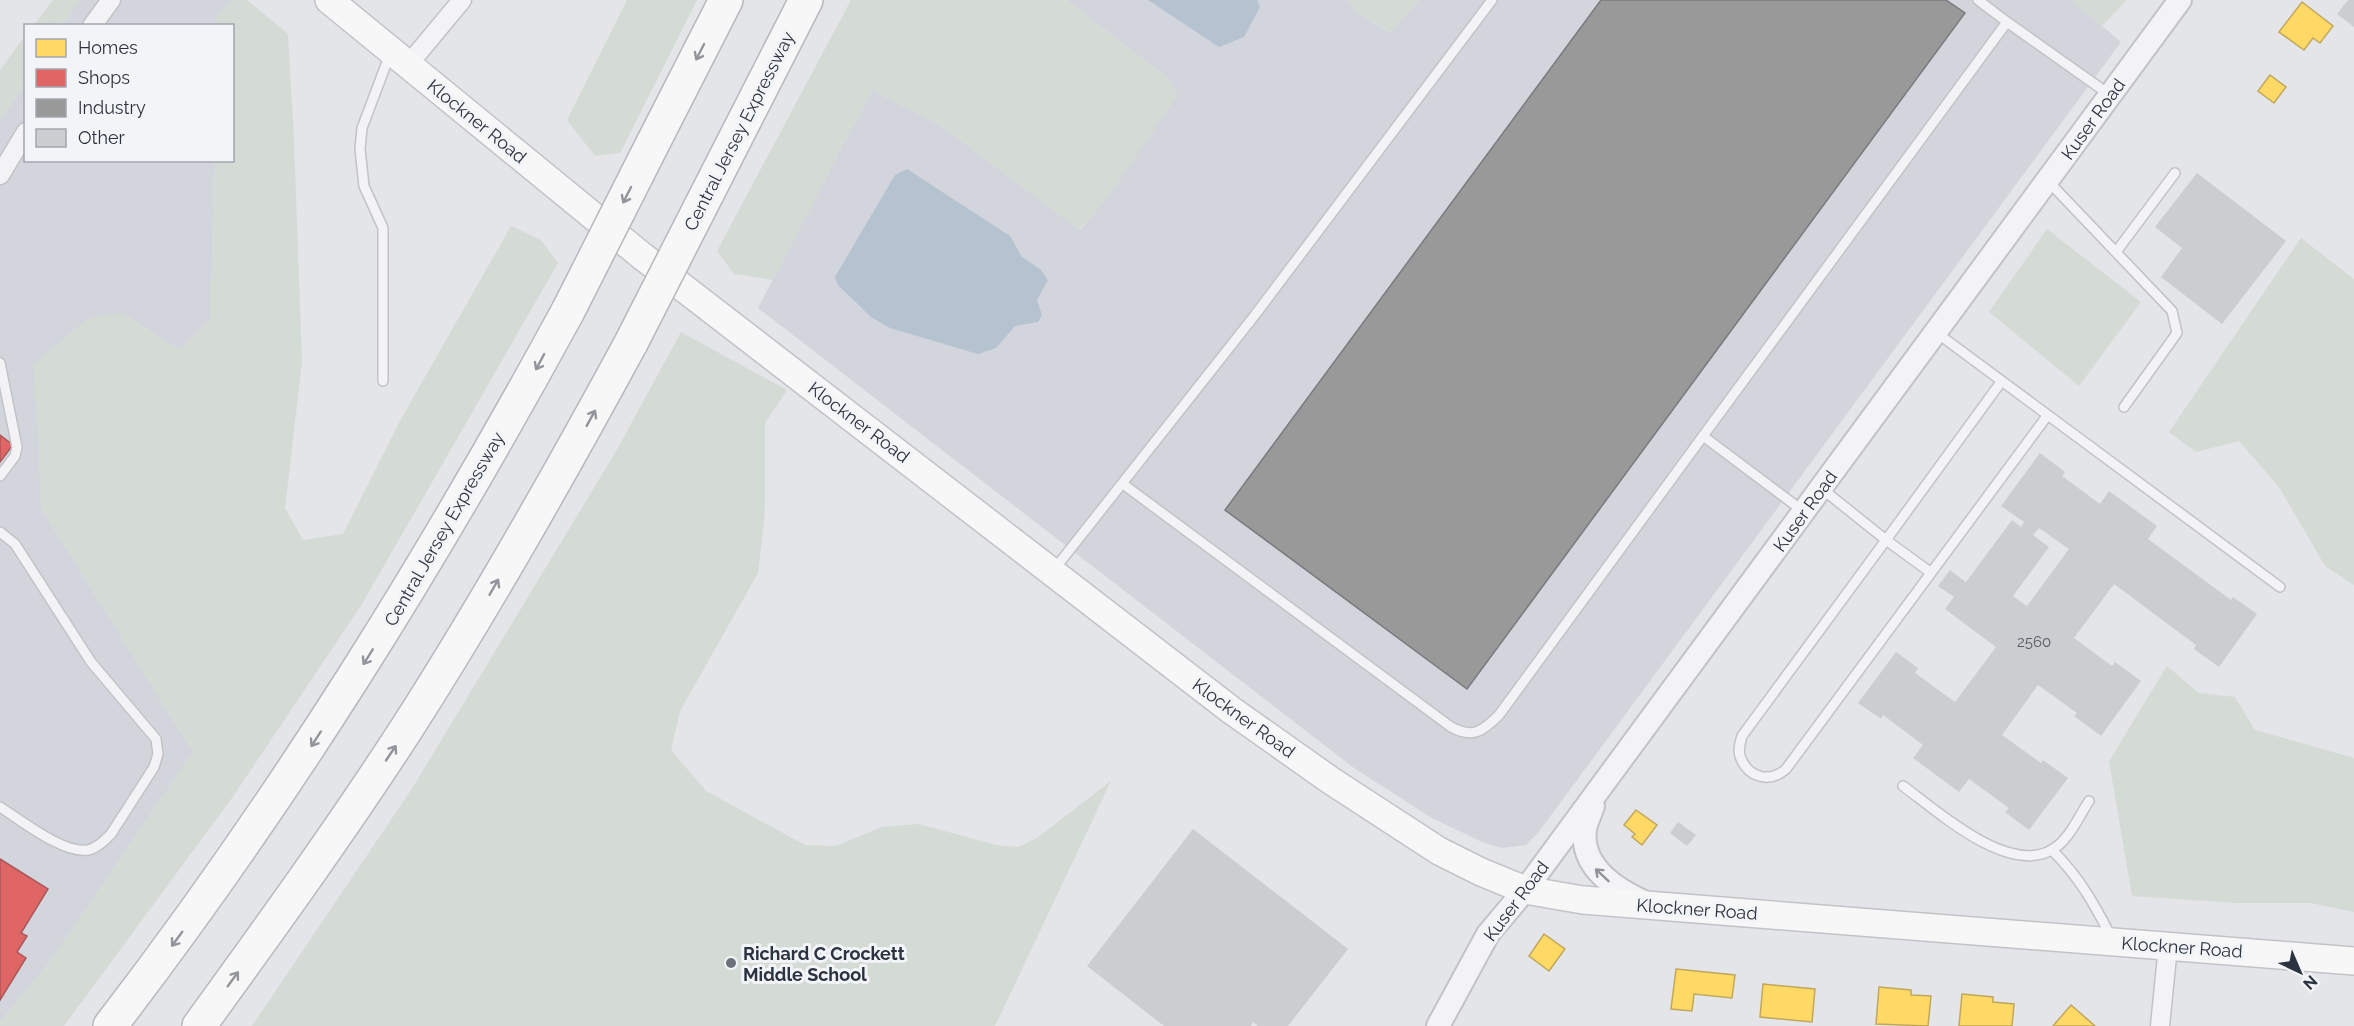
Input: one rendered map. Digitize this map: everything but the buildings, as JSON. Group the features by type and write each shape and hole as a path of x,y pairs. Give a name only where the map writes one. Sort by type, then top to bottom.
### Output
{"highway":[{"name":"Central Jersey Expressway","path":"110,1026 211,892 348,690 418,575 520,400 726,0"},
{"name":"Central Jersey Expressway","path":"199,1026 316,865 408,728 479,611 582,434 631,343 806,0"}],"main road":[{"name":"Klockner Road","path":"329,0 642,256 1232,710 1330,780 1439,851 1481,872 1525,890 1583,900 2354,961"}],"street":[{"path":"93,24 111,0"},
{"path":"400,58 462,0"},
{"name":"Kuser Road","path":"1438,1026 1488,934 1525,890 2180,0"},
{"path":"0,175 24,135"},
{"path":"1601,786 1585,829 1588,856 1596,870 1621,891 1651,905"},
{"path":"2160,1026 2168,946"}],"lane":[{"path":"1053,571 1256,315 1492,0"},
{"path":"1978,0 2110,95"},
{"path":"1123,484 1451,727 1462,733 1474,733 1486,728 1499,715 2007,22"},
{"path":"383,381 383,228 364,186 360,149 363,128 400,58"},
{"path":"2116,252 2175,173"},
{"path":"2048,181 2172,311 2178,333 2124,407"},
{"path":"1937,333 2280,587"},
{"path":"0,363 4,397 17,447 15,456 0,476"},
{"path":"2001,382 1742,736 1739,747 1740,756 1751,771 1763,778 1772,779 1786,769 2048,416"},
{"path":"1703,436 1805,512"},
{"path":"1821,488 1930,572"},
{"path":"0,532 15,544 91,662 148,727 156,739 158,754 154,767 111,834 90,850 77,851 64,847 0,807"},
{"path":"1903,786 1975,839 2013,854 2037,855 2052,850 2062,841 2089,801"},
{"path":"2052,850 2068,865 2088,892 2114,942"}],"shaded area":[{"path":"53,0 79,0 63,24 35,24"},
{"path":"79,0 232,0 216,16 216,24 63,24"},
{"path":"232,0 247,0 288,34 302,362 285,508 303,540 343,534 401,419 511,226 541,240 558,263 362,604 232,798 64,1026 0,1026 0,1022 49,963 193,752 41,508 34,364 87,319 122,313 180,350 211,319 214,162 234,162 234,24 216,24 216,16"},
{"path":"627,0 697,0 620,153 595,156 567,120"},
{"path":"851,0 1066,0 1170,80 1178,95 1106,200 1079,230 943,127 872,90 773,280 734,274 717,251"},
{"path":"1066,0 1348,0 1356,13 1390,32 1419,0 2071,0 2121,42 1538,833 1526,845 1502,848 1482,842 1432,818 1354,768 758,308 872,90 943,127 1080,230 1106,199 1177,95 1170,80"},
{"path":"1348,0 1419,0 1391,32 1356,13"},
{"path":"2071,0 2127,0 2102,26"},
{"path":"24,37 24,85 0,122 0,70"},
{"path":"24,85 24,162 214,162 211,319 180,350 122,313 41,508 193,752 49,963 0,1022 0,122"},
{"path":"2047,229 2141,302 2079,386 1989,312"},
{"path":"2301,238 2354,279 2354,585 2325,566 2279,487 2239,441 2196,452 2169,432"},
{"path":"681,332 787,390 765,423 765,511 758,573 680,711 671,750 706,791 805,845 836,846 882,827 919,824 996,845 1018,847 1037,838 1111,781 995,1026 252,1026 413,787 615,453"},
{"path":"2167,666 2199,693 2235,697 2255,730 2354,758 2354,912 2311,903 2237,903 2132,896 2109,761"}],"water":[{"path":"1148,0 1257,0 1260,7 1244,37 1219,47"},
{"path":"907,169 1010,236 1022,257 1041,270 1048,280 1037,300 1042,315 1038,322 1015,326 996,348 978,354 890,328 871,317 838,285 835,277 895,175"}],"place":[{"name":"Richard C Crockett Middle School","path":"731,963"}]}
